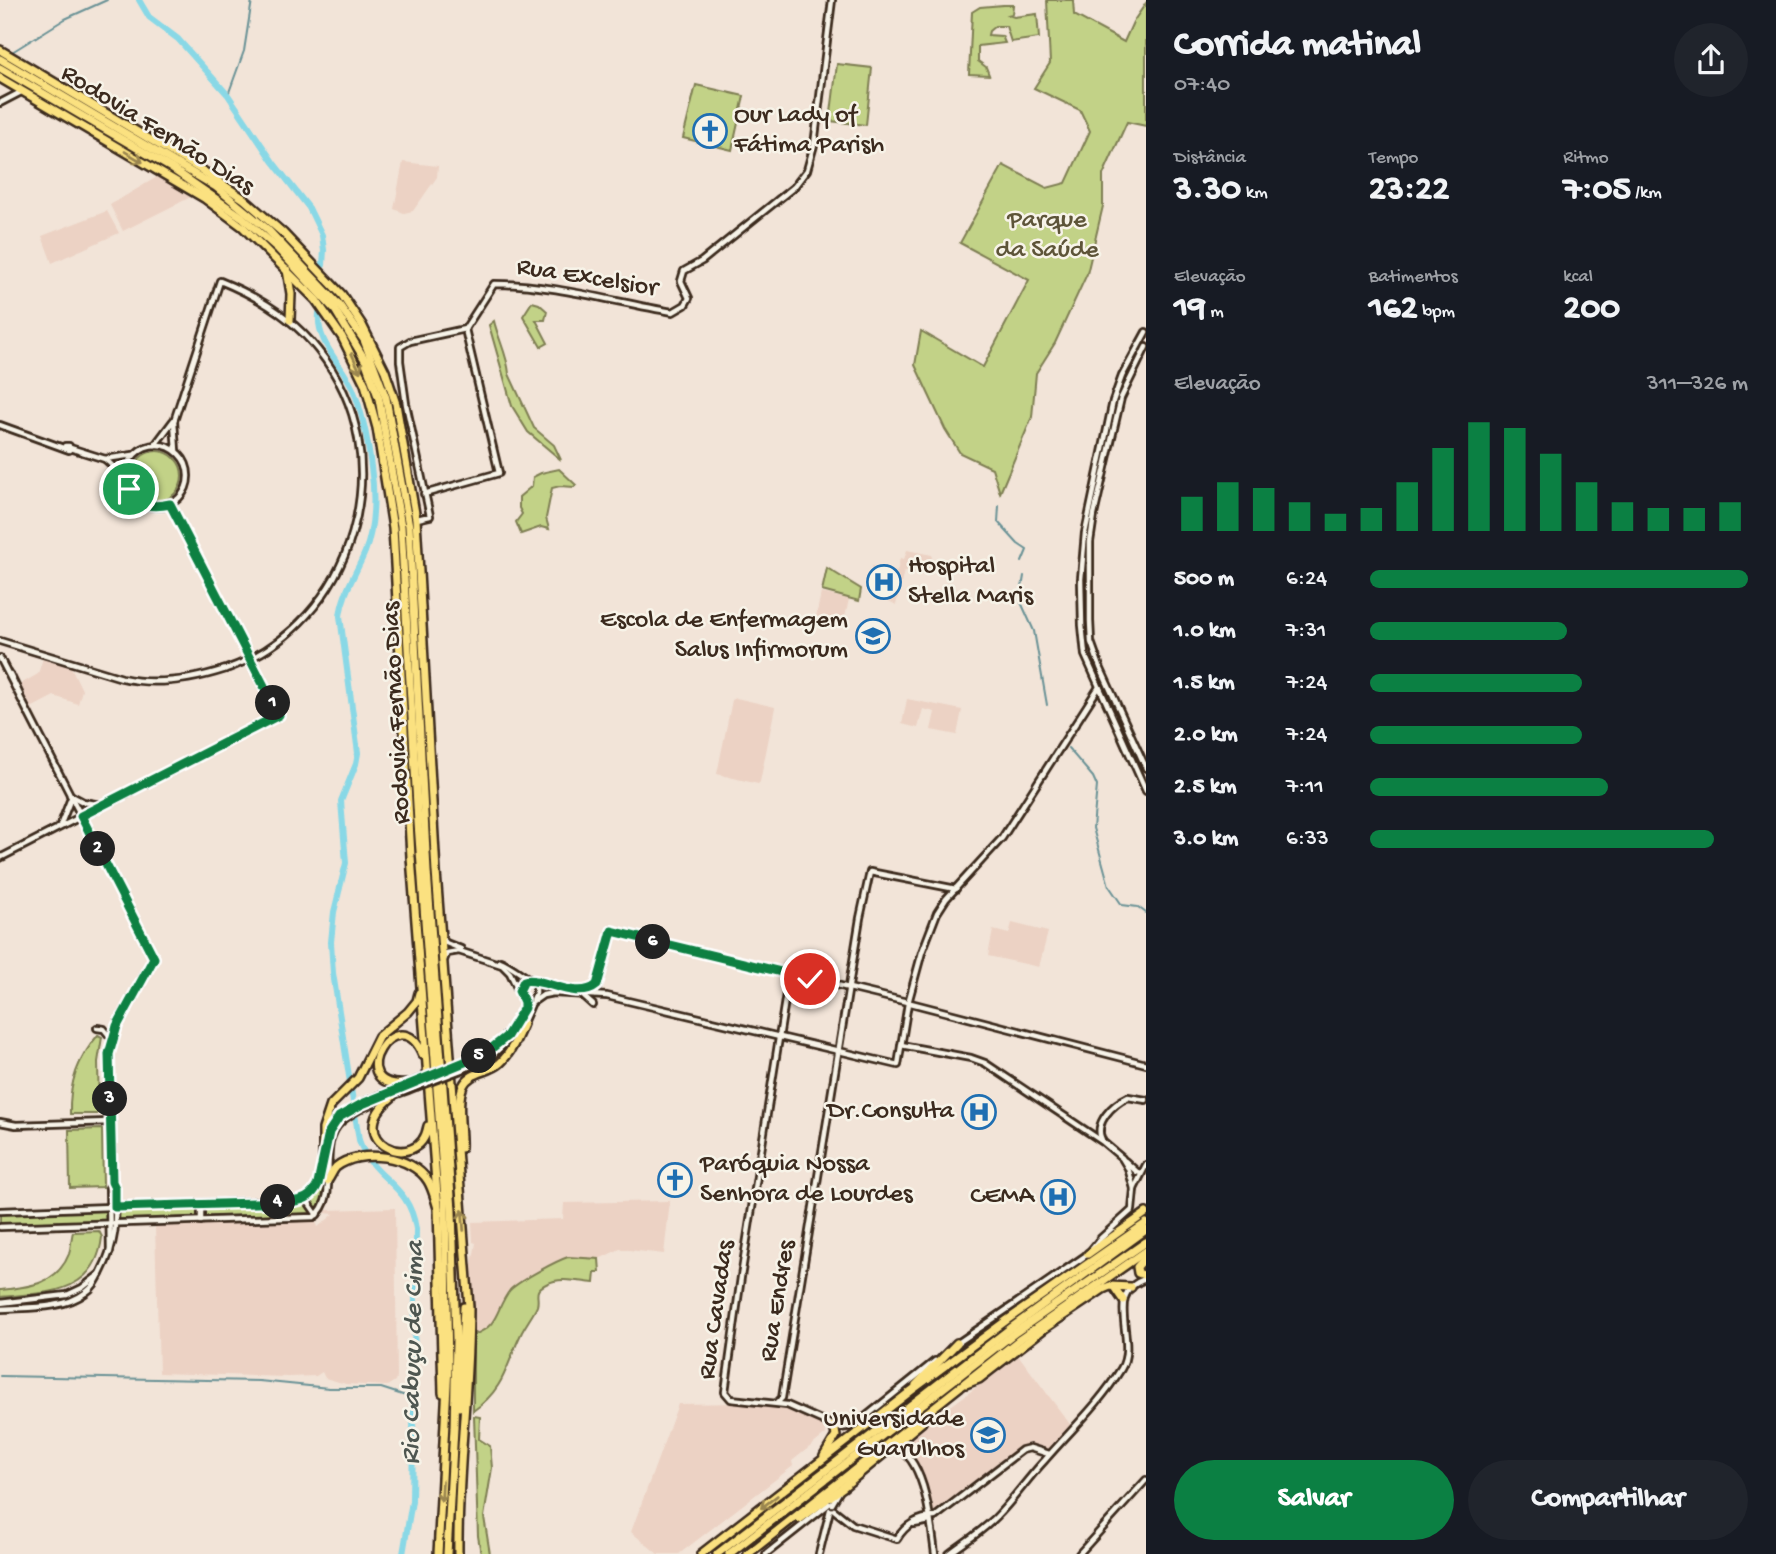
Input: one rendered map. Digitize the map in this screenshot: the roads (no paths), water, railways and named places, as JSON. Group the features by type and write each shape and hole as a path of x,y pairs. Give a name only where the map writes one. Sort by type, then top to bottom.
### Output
{"highway":[{"path":"0,50 244,199 283,233 333,285 362,325 396,404 416,519 440,931 469,1307 469,1355 456,1554"},
{"name":"Rodovia Fernão Dias","path":"0,59 228,195 267,229 307,268 340,306 368,349 386,398 409,526 433,953 454,1248 454,1428 447,1554"},
{"name":"Rodovia Fernão Dias","path":"0,68 171,168 243,217 278,249 335,310 356,343 379,399 400,510 422,886 446,1223 448,1366 439,1554"},
{"path":"0,78 212,203 243,227 316,300 342,337 365,384 385,472 395,544 411,858 438,1208 445,1427"},
{"path":"287,269 291,294 290,320"},
{"path":"411,858 422,886"},
{"path":"433,953 445,1001"},
{"path":"323,1158 323,1135 331,1105 358,1078 377,1039 413,1006 421,986"},
{"path":"459,1169 461,1099 464,1084 472,1076 495,1067 504,1059 523,1024"},
{"path":"413,1084 392,1085 380,1076 375,1060 382,1045 392,1037 407,1037 419,1045 427,1065"},
{"path":"392,1097 379,1109 374,1126 377,1138 389,1149 400,1151 416,1146 426,1135 430,1111"},
{"path":"327,1181 337,1167 358,1159 376,1157 400,1160 421,1173 428,1181 438,1208"},
{"path":"1088,1254 1146,1213"},
{"path":"701,1554 911,1391 1146,1223"},
{"path":"718,1554 1012,1327 1146,1230"},
{"path":"729,1554 1016,1332 1146,1242"},
{"path":"748,1554 1020,1339 1146,1251"},
{"path":"1146,1257 1137,1267 1138,1273 1146,1277"},
{"path":"454,1428 461,1392 466,1272"},
{"path":"1113,1287 1123,1300"},
{"path":"959,1387 979,1379 1045,1328 1103,1289 1131,1287"},
{"path":"911,1391 923,1375 957,1343"},
{"path":"783,1527 802,1517 842,1488 944,1404 952,1393"},
{"path":"822,1460 836,1436 834,1426"}],"street":[{"name":"Rua Excelsior","path":"464,329 494,284 534,284 673,312 689,300 681,281 682,274 794,187 807,170 814,145 832,0"},
{"path":"0,103 23,92"},
{"path":"0,641 134,681 172,681 201,677 250,659 280,640 306,617 333,579 353,537 358,516 360,461 354,420 339,382 319,351 290,320 241,290 220,281 174,421 155,445"},
{"path":"416,519 430,516 425,494 406,404 399,349 410,341 464,329 499,473 425,494"},
{"path":"1146,332 1122,376 1113,401 1085,533 1081,579 1085,655 1146,791"},
{"path":"1146,347 1121,398 1094,515 1090,542 1090,621 1091,642 1100,667 1146,768"},
{"path":"174,421 176,452"},
{"path":"0,425 105,460 125,478 132,495 143,504 158,507 170,504 184,490 188,475 184,462 176,452 166,446 155,445 142,448 134,455 125,478"},
{"path":"105,460 134,455"},
{"path":"0,858 279,715 170,504"},
{"path":"0,658 154,958 113,1039 109,1066 112,1182 115,1188 110,1252 97,1280 86,1293 50,1305 0,1309"},
{"path":"533,1002 549,993 595,995 898,1065 908,1003 930,930 942,906 1002,838 1099,687"},
{"path":"1071,731 1078,728 1078,721"},
{"path":"71,796 83,802 102,805"},
{"path":"59,828 71,796"},
{"name":"Rua Endres","path":"778,1403 782,1398 870,872 956,889"},
{"path":"923,928 930,930"},
{"path":"440,931 446,943 502,962 533,981 583,991 597,985"},
{"path":"595,995 612,931 850,988 1146,1064"},
{"path":"0,1211 288,1202 306,1199 316,1190 331,1127 362,1106 487,1052 507,1036 524,1008 519,991 504,966 460,951 451,951 446,954 443,971"},
{"name":"Rua Cavadas","path":"778,1403 731,1399 725,1392 725,1385 789,975"},
{"path":"519,991 522,983 533,981"},
{"path":"362,1106 392,1097 413,1084 464,1069 492,1056 523,1024 537,989 533,981"},
{"path":"583,996 593,1005"},
{"path":"97,1028 104,1029 113,1039"},
{"path":"901,1045 985,1063 1104,1142 1136,1172 1141,1173"},
{"path":"1089,1134 1126,1097 1135,1096 1146,1100"},
{"path":"0,1227 317,1215 325,1202 333,1134 349,1113"},
{"path":"1104,1117 1098,1130 1104,1142"},
{"path":"0,1122 16,1125 110,1122"},
{"path":"778,1403 843,1429 854,1426 957,1343 1088,1254 1101,1238 1130,1214 1134,1189 1122,1158"},
{"path":"1134,1189 1146,1165"},
{"path":"306,1199 317,1215"},
{"path":"201,1204 201,1221"},
{"path":"0,1303 67,1295 82,1288 100,1274"},
{"path":"949,1554 998,1516 1083,1420 1124,1363 1127,1351 1123,1300 1131,1287 1146,1277"},
{"path":"782,1398 787,1405"},
{"path":"892,1446 901,1449 923,1480 935,1554"},
{"path":"831,1508 853,1525 897,1539 909,1526 936,1517 1022,1450 1030,1448 1048,1457"},
{"path":"1079,1554 1146,1480"},
{"path":"819,1554 831,1508 842,1488"},
{"path":"766,1554 831,1508"}],"waterway":[{"path":"12,52 65,19 107,0"},
{"name":"Rio Cabuçu de Cima","path":"139,0 149,17 178,39 228,95 273,162 309,208 322,235 323,265"},
{"path":"228,95 244,51 252,0"},
{"name":"Rio Cabuçu de Cima","path":"319,313 321,334 348,379 360,408 373,488 368,542 347,591 340,616 358,753 341,801 346,863 334,912 331,942 333,973 359,1140 373,1165 406,1201 416,1229 412,1501 403,1554"},
{"path":"999,506 998,522 1027,550 1022,562"},
{"path":"1024,576 1020,600 1034,631 1047,705"},
{"path":"1068,748 1093,777 1097,786 1093,828 1109,886 1122,905 1138,907 1146,913"},
{"path":"0,1376 259,1381 329,1388 381,1388 415,1399"}],"place":[{"name":"Our Lady of Fátima Parish","path":"710,131"},
{"name":"Hospital Stella Maris","path":"884,582"},
{"name":"Escola de Enfermagem Salus Infirmorum","path":"873,636"},
{"name":"Dr.Consulta","path":"979,1112"},
{"name":"Paróquia Nossa Senhora de Lourdes","path":"675,1180"},
{"name":"CEMA","path":"1058,1197"},
{"name":"Universidade Guarulhos","path":"988,1435"}],"park label":[{"name":"Parque da Saúde","path":"1047,236"}]}
